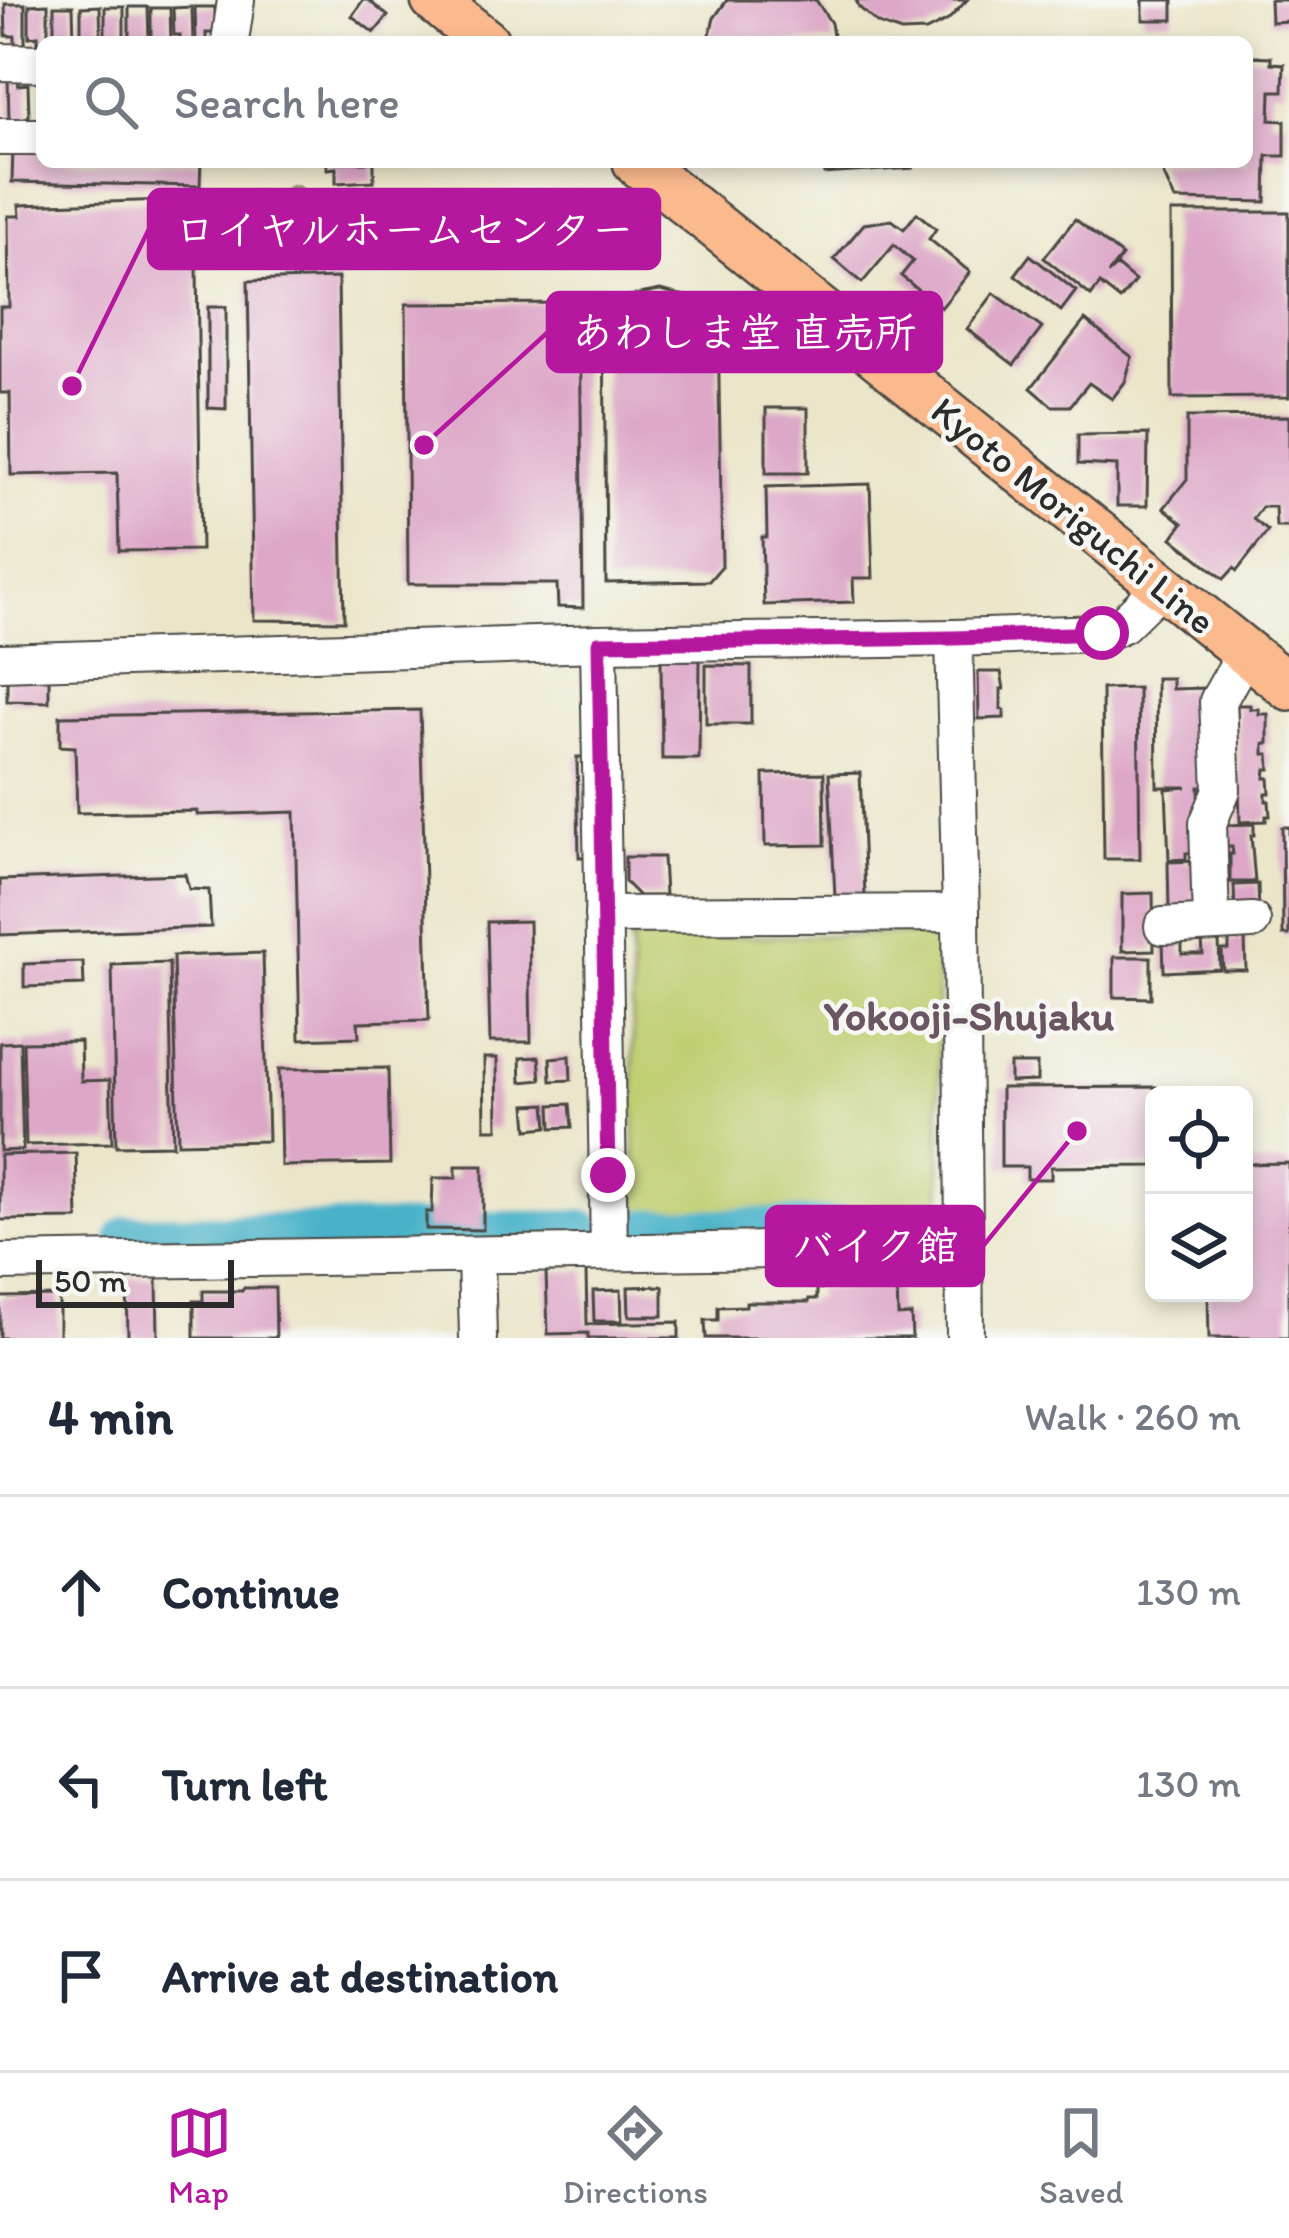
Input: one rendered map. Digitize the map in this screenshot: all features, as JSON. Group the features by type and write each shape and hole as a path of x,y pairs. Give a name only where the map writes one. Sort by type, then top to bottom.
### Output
{"main road":[{"path":"434,0 479,36"},
{"name":"Kyoto Moriguchi Line","path":"643,168 1289,687"}],"street":[{"path":"231,36 236,0"},
{"path":"0,62 36,63"},
{"path":"0,136 36,137"},
{"path":"0,662 1102,633 1124,625 1163,585"},
{"path":"954,638 965,1338"},
{"path":"599,643 609,1252"},
{"path":"1211,923 1208,823 1222,790 1218,701 1245,653"},
{"path":"603,915 961,913"},
{"path":"1163,926 1252,921"},
{"path":"0,1262 965,1247"},
{"path":"476,1256 478,1338"}],"green space":[{"path":"937,934 941,1211 636,1216 631,938"}],"building":[{"path":"363,0 388,16 374,33 352,16"},
{"path":"727,0 816,0 831,23 833,36 710,36 714,18"},
{"path":"856,0 967,0 948,20 926,31 901,32 878,24"},
{"path":"1143,0 1173,0 1173,20 1143,20"},
{"path":"1270,0 1289,0 1289,21 1271,22"},
{"path":"5,4 25,4 25,45 15,45 15,36 6,36"},
{"path":"48,4 48,36 29,37 29,5"},
{"path":"54,6 73,6 74,36 54,36"},
{"path":"100,6 101,36 81,36 81,7"},
{"path":"105,7 124,7 124,36 105,36"},
{"path":"129,7 148,7 149,36 129,36"},
{"path":"192,7 193,36 174,35 173,8"},
{"path":"195,7 215,7 215,33 196,36"},
{"path":"151,8 170,8 171,36 151,36"},
{"path":"1253,56 1271,57 1271,63 1284,64 1283,91 1271,91 1270,120 1285,121 1285,156 1267,156 1266,202 1175,200 1161,168 1253,168"},
{"path":"8,77 18,77 18,85 28,84 29,117 9,121"},
{"path":"13,148 36,148 36,168 201,168 200,186 12,182"},
{"path":"336,168 374,168 374,181 336,183"},
{"path":"824,168 913,168 824,174"},
{"path":"196,199 201,550 119,551 117,473 11,475 10,393 0,393 0,307 9,307 8,216 20,216 19,205"},
{"path":"1171,212 1289,212 1289,397 1172,398"},
{"path":"917,213 936,229 929,239 970,272 941,308 901,276 913,261 894,245 862,283 834,259 864,224 892,220 904,229"},
{"path":"1075,219 1122,256 1108,274 1117,266 1135,281 1120,300 1100,284 1091,296 1044,258"},
{"path":"1030,255 1076,291 1061,311 1015,275"},
{"path":"338,278 344,621 254,620 248,281"},
{"path":"660,290 707,302 718,320 722,566 709,581 606,583 604,301"},
{"path":"994,293 1042,328 1014,365 967,329"},
{"path":"580,303 583,608 558,607 557,584 408,584 406,304"},
{"path":"208,307 226,307 226,409 208,408"},
{"path":"1085,320 1132,357 1125,382 1112,399 1089,383 1070,406 1052,406 1031,388"},
{"path":"766,408 808,408 808,473 766,473"},
{"path":"1289,416 1289,527 1276,527 1275,507 1262,507 1253,519 1268,531 1237,571 1234,568 1224,579 1172,538 1183,523 1164,508 1187,479 1187,417"},
{"path":"1148,434 1147,506 1117,506 1117,466 1078,464 1078,435"},
{"path":"870,484 873,578 853,578 854,602 764,605 766,487"},
{"path":"661,660 700,660 699,759 662,759"},
{"path":"706,665 751,666 751,724 706,724"},
{"path":"978,672 1001,672 1004,718 979,719"},
{"path":"7,676 49,676 49,702 7,701"},
{"path":"1156,678 1172,678 1172,689 1205,688 1208,787 1199,787 1200,809 1193,810 1193,835 1200,853 1186,853 1186,859 1169,860 1166,789 1187,787 1157,787"},
{"path":"1138,688 1140,859 1104,859 1102,689"},
{"path":"1237,705 1250,705 1259,714 1268,714 1264,754 1269,754 1265,778 1269,778 1266,801 1270,816 1266,821 1240,822"},
{"path":"420,710 429,1020 358,1022 359,1037 300,1039 295,812 77,813 75,747 60,746 60,716"},
{"path":"577,757 584,757 586,857 579,857"},
{"path":"824,773 825,845 765,846 764,774"},
{"path":"860,773 865,896 835,897 829,774"},
{"path":"1254,824 1255,882 1230,882 1233,854 1232,847 1225,847 1225,825"},
{"path":"1282,827 1289,827 1289,935 1283,935"},
{"path":"625,857 663,857 665,896 639,896 625,882"},
{"path":"1198,861 1194,913 1169,909 1168,862"},
{"path":"185,874 189,889 209,890 211,927 0,935 0,880"},
{"path":"1258,884 1259,913 1235,913 1234,885"},
{"path":"1153,893 1154,950 1122,951 1122,894"},
{"path":"529,921 531,1042 490,1042 487,922"},
{"path":"1245,939 1246,970 1223,970 1222,950 1229,950 1229,940"},
{"path":"1163,940 1182,940 1182,954 1203,954 1202,941 1219,941 1220,969 1164,972"},
{"path":"263,953 268,1141 178,1143 173,956"},
{"path":"1114,957 1151,957 1151,998 1114,997"},
{"path":"83,962 84,985 24,987 24,964"},
{"path":"169,963 173,1145 116,1146 112,965"},
{"path":"80,1041 81,1081 110,1080 112,1143 26,1145 23,1042"},
{"path":"20,1042 23,1150 0,1151 0,1043"},
{"path":"570,1056 571,1080 551,1081 550,1058"},
{"path":"539,1057 541,1080 521,1082 520,1058"},
{"path":"484,1058 497,1058 498,1129 485,1129"},
{"path":"1010,1064 1037,1064 1037,1081 1010,1082"},
{"path":"388,1068 390,1164 281,1166 279,1069"},
{"path":"1145,1087 1145,1166 1051,1167 1051,1179 1027,1179 1027,1167 1001,1167 1001,1088"},
{"path":"546,1104 548,1127 528,1129 526,1105"},
{"path":"570,1104 572,1127 552,1128 551,1105"},
{"path":"76,1153 78,1219 0,1220 0,1155"},
{"path":"1289,1163 1289,1338 1209,1338 1208,1302 1253,1302 1253,1164"},
{"path":"456,1166 483,1166 483,1230 426,1229 426,1212 432,1212 433,1178 456,1178"},
{"path":"586,1271 587,1324 679,1322 679,1338 548,1334 546,1272"},
{"path":"157,1277 158,1338 128,1338 127,1278"},
{"path":"663,1286 663,1316 629,1316 628,1287"},
{"path":"897,1286 898,1316 911,1315 912,1338 706,1338 705,1320 718,1320 718,1307 809,1302 817,1299 817,1289"},
{"path":"275,1288 276,1338 194,1338 194,1301 203,1301 203,1291"},
{"path":"621,1290 622,1321 594,1321 593,1291"},
{"path":"59,1296 59,1338 0,1338 0,1297"}],"waterway":[{"path":"641,1233 856,1231"},
{"path":"130,1239 582,1234"}],"place":[{"name":"ロイヤルホームセンター","path":"72,386"},
{"name":"あわしま堂 直売所","path":"424,445"},
{"name":"バイク館","path":"1077,1131"}],"district":[{"name":"Yokooji-Shujaku","path":"969,1015"}],"route":[{"path":"608,1175 599,643 1102,633"}]}
